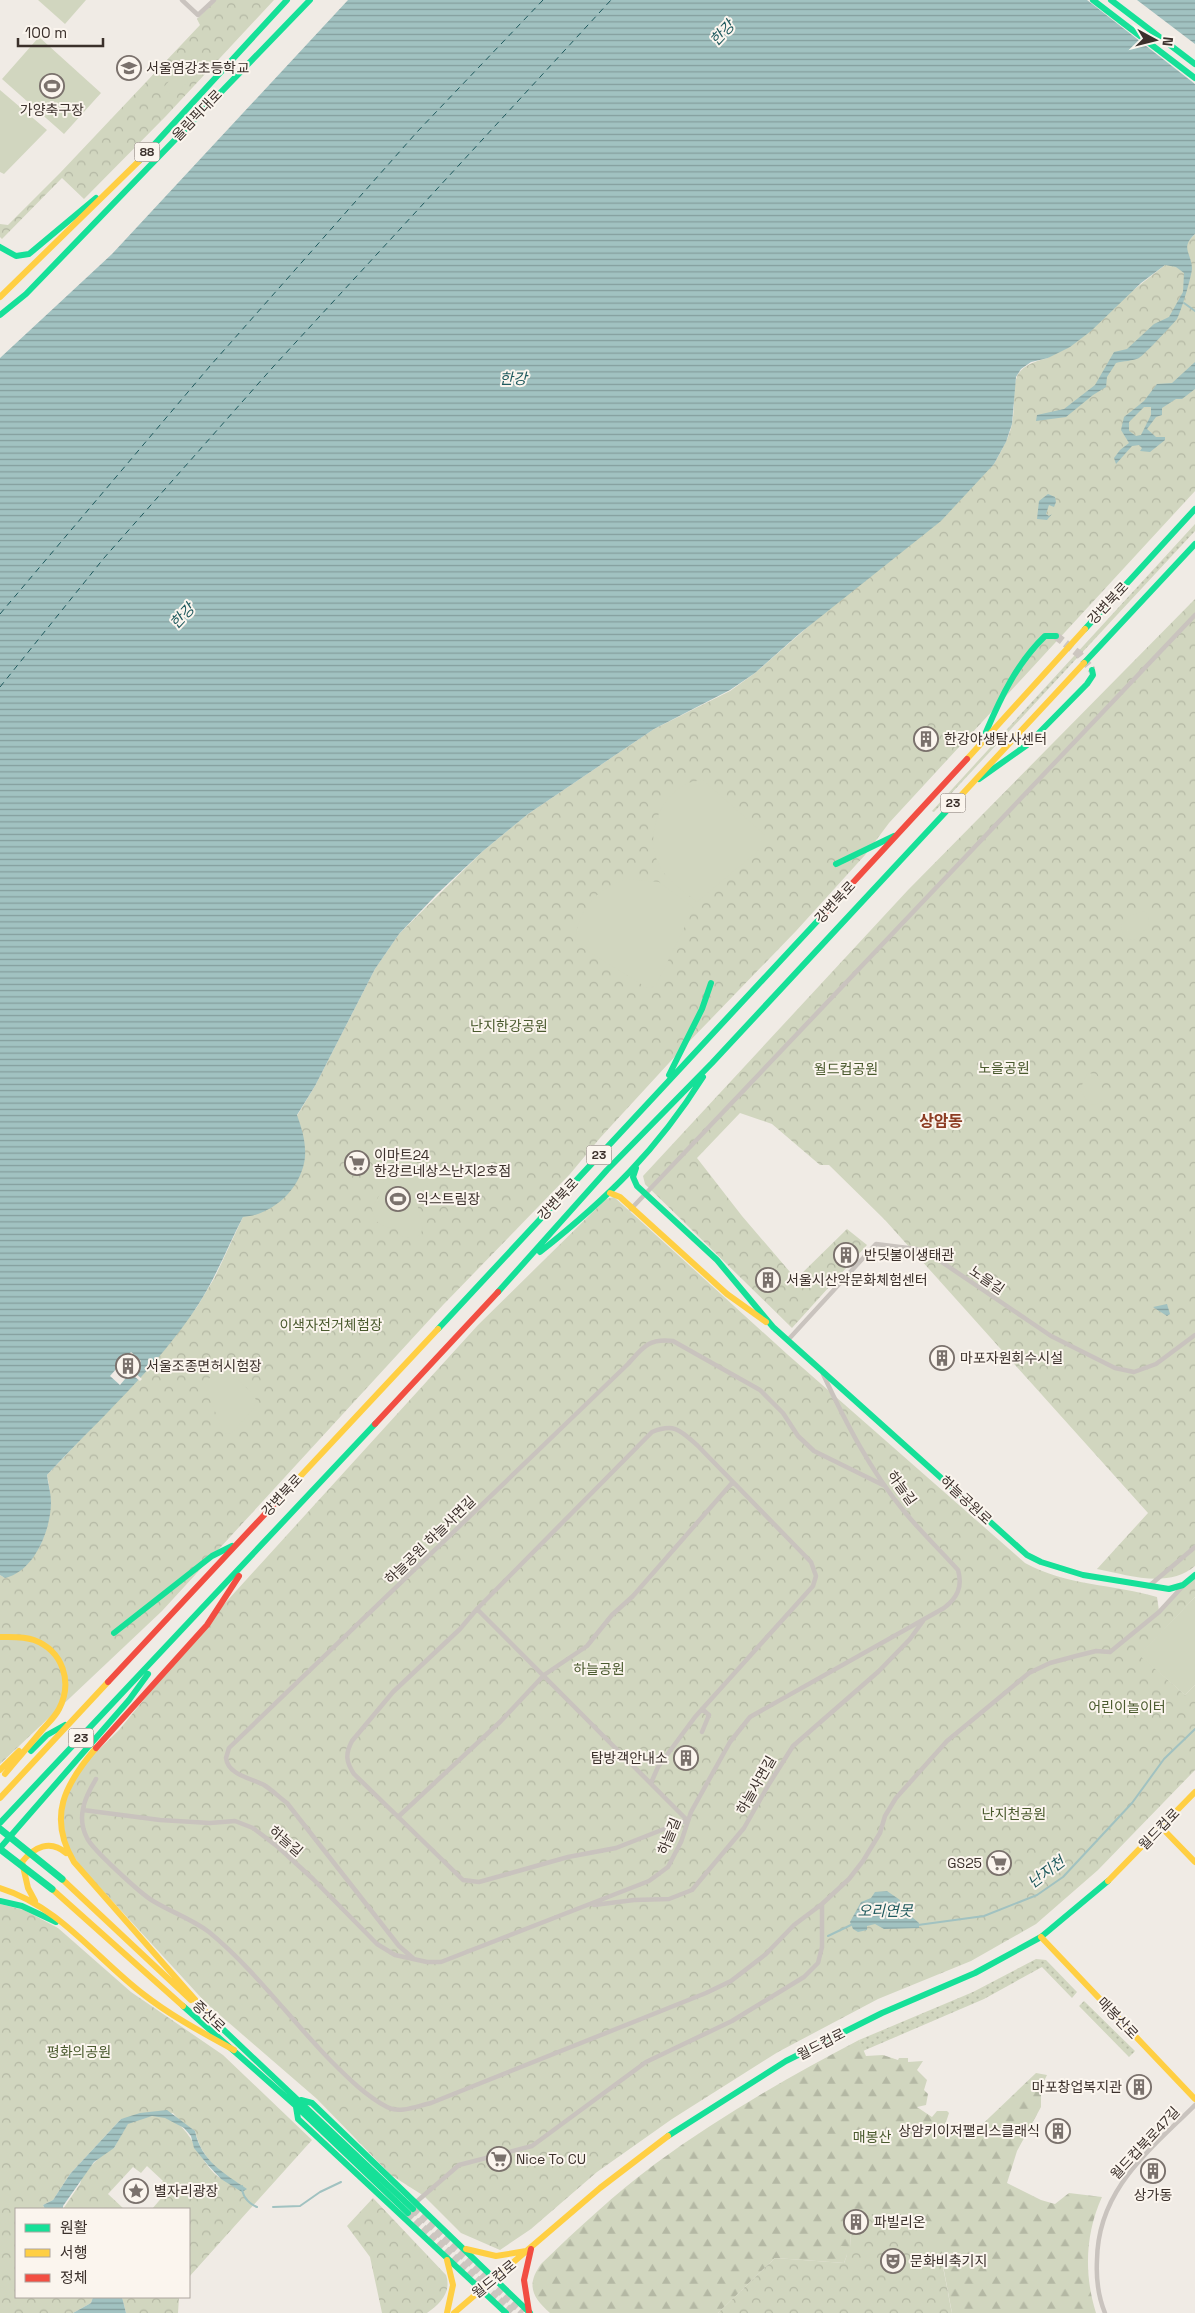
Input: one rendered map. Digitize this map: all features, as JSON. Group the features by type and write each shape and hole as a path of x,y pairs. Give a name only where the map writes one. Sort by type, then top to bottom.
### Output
{"main road":[{"name":"올림픽대로","path":"0,297 126,176 287,0"},
{"name":"올림픽대로","path":"0,315 26,294 310,0"},
{"path":"1093,0 1195,78"},
{"path":"1111,0 1195,64"},
{"path":"0,247 16,256 29,254 126,176"},
{"path":"1179,526 1195,501"},
{"name":"강변북로","path":"0,1798 898,834 984,737 1195,508"},
{"name":"강변북로","path":"0,1823 162,1654 524,1264 607,1170 712,1063 1195,544"},
{"path":"984,737 1000,698 1034,645 1045,636 1056,636"},
{"path":"965,789 1027,745 1087,684 1093,675 1092,670"},
{"path":"836,864 898,834"},
{"path":"664,1085 702,1009 711,983"},
{"path":"524,1264 585,1217 636,1166 676,1120 712,1063"},
{"path":"636,1166 633,1177 637,1186 717,1260 773,1327"},
{"path":"610,1193 620,1197 729,1295 773,1327"},
{"path":"729,1295 735,1293 739,1284"},
{"name":"하늘공원로","path":"773,1327 1026,1555 1041,1562 1083,1575 1169,1589 1183,1585"},
{"path":"114,1633 212,1556 236,1544"},
{"path":"74,1862 65,1849 59,1821 65,1794 78,1770 207,1625 251,1557"},
{"path":"1183,1585 1195,1576"},
{"path":"0,1637 17,1635 32,1638 55,1652 62,1666 65,1681 64,1698 59,1710 40,1734 3,1772 0,1781"},
{"path":"0,1849 129,1700 162,1654"},
{"path":"3,1772 47,1735 71,1722"},
{"name":"월드컵로","path":"454,2313 600,2188 678,2128 786,2062 882,2013 975,1973 1041,1937 1108,1881 1162,1828 1195,1792"},
{"path":"1162,1828 1195,1862"},
{"name":"증산로","path":"0,1829 62,1879 412,2209"},
{"path":"38,1906 28,1888 22,1862 28,1853 42,1845 50,1844 63,1849 213,2020"},
{"name":"증산로","path":"0,1849 52,1889 234,2050 298,2103"},
{"path":"0,1888 26,1897 63,1925 144,1994 186,2022 234,2050"},
{"path":"0,1901 22,1906 63,1925"},
{"name":"매봉산로","path":"1041,1937 1195,2099"},
{"path":"506,2313 298,2119 298,2103 312,2103 412,2209 460,2245 530,2313"},
{"path":"460,2245 481,2254 501,2257 531,2249"},
{"path":"530,2313 524,2294 523,2276 531,2249"},
{"path":"445,2257 451,2267 454,2285 447,2313"}],"street":[{"path":"182,0 198,15 214,0"},
{"path":"631,1208 1195,615"},
{"name":"노을길","path":"788,1340 876,1244 924,1250 1051,1336 1115,1368 1134,1372 1156,1364 1195,1335"},
{"name":"하늘공원 하늘사면길","path":"416,1960 399,1946 287,1803 266,1786 238,1774 229,1767 226,1758 229,1748 646,1344 660,1340 673,1341 760,1390 783,1413 798,1436 814,1451 886,1487"},
{"name":"하늘길","path":"83,1810 160,1820 210,1823 235,1821 253,1828 278,1847 313,1879 377,1944 395,1955 416,1960 441,1962 649,1881 668,1867 681,1842 687,1820 730,1742 750,1717 924,1620 954,1600 959,1592 960,1579 958,1570 903,1510 886,1487 843,1417 820,1368"},
{"path":"477,1609 687,1820 616,1848 471,1882 463,1880 454,1874 354,1774 348,1766 347,1750 352,1741 393,1692 460,1629 477,1609 652,1432 665,1427 679,1429 697,1445 811,1562 816,1576 813,1586 702,1708 658,1766 651,1783"},
{"path":"398,1817 501,1721 544,1675 587,1646 612,1615 633,1596 732,1483"},
{"path":"1149,1586 1195,1547"},
{"path":"96,1778 84,1798 81,1822 87,1840 151,1900 208,1932 241,1964 347,2077 378,2102 389,2108 399,2110 431,2103 706,1993 731,1981 766,1954 794,1924 822,1904 863,1862 880,1833 885,1816 896,1798 946,1741 1029,1673 1050,1663 1076,1656 1096,1651 1110,1652 1159,1612 1183,1585"},
{"name":"하늘사면길","path":"584,1906 621,1901 669,1900 692,1890 744,1828 768,1784 793,1746 879,1671 910,1639 924,1620"},
{"path":"702,1708 709,1715 702,1732"},
{"path":"412,2209 460,2165 532,2146 646,2062 732,2021 804,1977 818,1963 822,1947 822,1904"},
{"name":"월드컵북로47길","path":"1105,2313 1097,2279 1097,2250 1099,2233 1110,2201 1129,2173 1195,2105"}],"green space":[{"path":"38,0 86,0 65,24"},
{"path":"216,0 274,0 166,116 84,199 62,178 2,239 0,237 0,224 8,225 60,173 200,25 197,19"},
{"name":"가양축구장","path":"39,37 101,93 64,134 2,79"},
{"path":"185,63 196,72 174,97 163,88"},
{"path":"0,90 47,130 4,174 0,172"},
{"name":"난지한강공원","path":"1195,234 1195,491 889,823 865,855 796,931 680,1051 600,1138 570,1174 443,1305 162,1611 0,1764 0,1575 5,1578 40,1546 47,1528 50,1511 47,1475 140,1377 197,1307 215,1277 249,1204 292,1124 315,1086 375,969 399,934 483,851 528,814 654,729 730,691 755,673 994,464 1011,429 1015,382 1018,374 1024,368 1048,358 1165,265"},
{"path":"1195,524 1195,531 934,812 932,811"},
{"name":"노을공원","path":"1195,599 1195,1566 1184,1573 1160,1579 1135,1577 1097,1569 1148,1513 885,1220 829,1165 820,1165 772,1124 740,1113 697,1158 742,1216 796,1279 847,1229 867,1245 792,1328 645,1184 643,1176 908,890"},
{"path":"703,780 766,836 766,844 697,902 662,871 653,843 656,820 667,800 686,784"},
{"path":"626,879 659,882 694,908 656,985 649,989 575,943 580,920 590,902 606,889"},
{"path":"1143,911 1148,914 1149,925 1136,939 1129,940 1123,936 1121,926 1125,917"},
{"path":"1087,1073 1096,1074 1102,1087 1103,1095 1101,1102 1095,1105 1089,1104 1080,1090"},
{"name":"익스트림장","path":"411,1159 422,1167 428,1180 426,1189 417,1202 422,1222 421,1233 418,1236 411,1237 401,1236 396,1229 379,1223 374,1218 372,1208 384,1187 383,1180 386,1169 393,1163"},
{"name":"하늘공원","path":"614,1197 787,1354 1025,1563 1057,1576 1157,1597 1159,1611 1195,1575 1195,1597 1140,1655 1185,1695 1195,1685 1195,1770 1098,1870 1036,1924 971,1961 878,1999 778,2052 672,2119 597,2172 531,2229 500,2250 461,2233 424,2196 391,2175 317,2099 206,2003 82,1868 69,1850 64,1834 62,1812 66,1791 85,1763 119,1730 206,1624 478,1325 606,1199"},
{"path":"1195,1218 1195,1236 1185,1225 1189,1220"},
{"path":"229,1371 253,1394 256,1400 253,1409 231,1434 224,1433 204,1385 214,1375"},
{"path":"1195,1597 1195,1685 1185,1695 1139,1655"},
{"name":"평화의공원","path":"0,1904 24,1910 58,1928 131,1992 223,2055 312,2140 190,2276 190,2208 153,2208 164,2195 157,2188 163,2181 147,2166 141,2173 133,2167 108,2194 123,2208 64,2208 80,2184 83,2174 105,2152 114,2148 128,2123 150,2116 166,2118 176,2123 184,2130 211,2170 220,2178 242,2186 212,2164 202,2149 195,2131 180,2121 173,2113 121,2119 70,2174 53,2200 43,2205 44,2208 15,2208 15,2298 93,2298 91,2303 73,2313 0,2313"},
{"path":"1036,1959 1046,1960 1077,1992 1072,1998 1042,1967 984,1999 863,2051 859,2040 973,1992"},
{"path":"1084,2001 1135,2051 1129,2057 1079,2006"},
{"name":"매봉산","path":"859,2040 866,2056 883,2055 898,2060 899,2058 908,2058 908,2062 923,2061 917,2070 927,2080 924,2090 928,2094 926,2105 917,2107 932,2117 937,2111 947,2111 949,2113 945,2125 946,2132 956,2132 970,2136 1036,2073 1047,2075 1041,2087 1041,2107 1017,2151 1007,2183 1041,2200 1055,2204 1069,2193 1102,2197 1092,2225 1088,2255 1089,2284 1096,2313 952,2313 941,2255 902,2225 859,2212 851,2232 850,2247 841,2247 847,2255 844,2263 775,2258 718,2313 550,2313 539,2302 535,2296 533,2285 536,2271 541,2264 625,2187 679,2147 729,2114 806,2068"},
{"path":"373,2198 446,2275 447,2287 444,2297 427,2313 382,2313 370,2257 347,2226"},
{"name":"문화비축기지","path":"855,2212 911,2228 931,2239 939,2251 952,2313 718,2313 775,2258 844,2263 847,2255 839,2253 841,2246 850,2247 851,2232 846,2227 846,2218 849,2213"},
{"path":"122,2298 179,2298 178,2313 126,2313"}],"water":[{"name":"한강","path":"348,0 1195,0 1195,234 1187,247 1192,268 1190,278 1177,319 1139,358 1116,363 1107,377 1106,387 1066,417 1036,421 1037,415 1064,409 1095,385 1114,352 1127,349 1154,324 1169,317 1183,292 1184,273 1176,267 1165,265 1141,283 1091,331 1070,347 1048,358 1031,362 1021,369 1016,377 1012,424 1006,442 994,464 941,521 799,634 755,673 730,690 654,729 528,814 483,851 437,894 399,934 375,969 315,1086 297,1115 303,1136 305,1157 303,1168 292,1189 284,1198 265,1211 243,1217 211,1284 182,1328 146,1372 47,1475 51,1502 44,1536 33,1558 25,1567 16,1574 5,1578 0,1575 0,358 112,254"},
{"path":"1195,362 1195,389 1182,399 1176,399 1162,408 1162,415 1156,417 1147,429 1156,437 1165,437 1165,440 1150,452 1140,451 1142,448 1139,445 1132,446 1116,464 1114,458 1129,443 1121,430 1124,417 1144,401 1157,384 1172,383","holes":["1144,407 1151,407 1151,415 1141,435 1136,436 1129,431 1129,422"]},
{"path":"1048,494 1055,497 1056,502 1054,507 1049,505 1046,514 1049,516 1052,514 1047,520 1037,519 1039,501"},
{"path":"1167,1304 1170,1314 1167,1316 1153,1307"},
{"name":"오리연못","path":"887,1891 900,1900 904,1910 919,1923 919,1928 884,1929 875,1924 867,1926 867,1930 858,1932 853,1929 850,1922 861,1902 871,1898 875,1892"},
{"path":"167,2110 195,2131 202,2150 215,2165 247,2189 242,2192 221,2179 194,2148 191,2136 184,2128 165,2118 152,2116 128,2124 114,2148 94,2162 63,2208 44,2208 43,2205 53,2200 70,2174 121,2119 140,2113"},
{"path":"93,2298 122,2298 126,2313 73,2313 91,2303"}],"pier":[{"path":"1087,0 1137,0 1195,44 1195,84"},
{"name":"서울조종면허시험장","path":"131,1352 141,1361 133,1371 142,1379 140,1381 130,1373 120,1385 110,1376"}],"waterway":[{"path":"1184,303 1195,311"},
{"name":"난지천","path":"918,1925 984,1916 1037,1895 1063,1877 1132,1803 1164,1759 1195,1729"},
{"name":"난지천","path":"828,1936 853,1924"},
{"name":"난지천","path":"273,2207 300,2206 320,2192 341,2182"},
{"name":"난지천","path":"242,2186 246,2199 257,2207"}],"ferry route":[{"path":"0,614 210,366 417,132 543,0"},
{"path":"0,687 104,558 273,367 611,0"}],"tunnel":[{"path":"1056,636 1079,654 1092,670"},
{"path":"413,2209 523,2313"},
{"path":"408,2213 513,2313"}],"traffic: fast":[{"path":"139,161 287,0"},
{"path":"0,315 26,294 310,0"},
{"path":"1093,0 1195,78"},
{"path":"1111,0 1195,64"},
{"path":"0,247 16,256 29,254 96,198"},
{"path":"1085,629 1195,509"},
{"path":"1084,663 1195,544"},
{"path":"986,732 1004,693 1026,657 1045,636 1056,636"},
{"path":"979,779 1027,745 1087,684 1093,675 1092,670"},
{"path":"498,1292 607,1170 712,1063 953,804"},
{"path":"836,864 894,836"},
{"path":"438,1329 823,915"},
{"path":"669,1075 702,1009 711,983"},
{"path":"540,1252 588,1212 630,1172 668,1128 703,1077"},
{"path":"636,1168 633,1177 637,1186 717,1260 773,1327"},
{"path":"773,1327 1027,1555 1041,1562 1083,1575 1169,1589 1183,1585 1195,1575"},
{"path":"0,1823 375,1424"},
{"path":"114,1633 212,1556 232,1546"},
{"path":"0,1848 129,1700 148,1674"},
{"path":"31,1751 47,1735 65,1725"},
{"path":"0,1829 62,1879"},
{"path":"0,1849 52,1889"},
{"path":"668,2136 786,2061 882,2013 975,1973 1041,1937 1108,1881"},
{"path":"0,1901 22,1906 56,1922"},
{"path":"183,2006 296,2106 408,2213"},
{"path":"210,2017 413,2209"},
{"path":"301,2100 312,2103 530,2313"},
{"path":"296,2107 298,2119 506,2313"}],"traffic: slow":[{"path":"0,297 139,161"},
{"path":"967,759 1085,629"},
{"path":"953,804 1084,663"},
{"path":"610,1193 620,1197 727,1294 766,1322"},
{"path":"280,1498 438,1329"},
{"path":"0,1637 26,1638 44,1645 58,1660 63,1668 65,1678 63,1699 57,1712 5,1774"},
{"path":"0,1798 108,1682"},
{"path":"96,1748 85,1761 68,1788 63,1802 61,1816 66,1846 74,1862 213,2020"},
{"path":"0,1770 19,1751"},
{"path":"1108,1881 1195,1792"},
{"path":"1162,1828 1195,1862"},
{"path":"35,1901 28,1888 22,1862 32,1852 42,1847 54,1846 66,1853"},
{"path":"62,1879 191,2000"},
{"path":"0,1888 21,1896 41,1907 76,1934 126,1980 154,2002 187,2024 234,2050"},
{"path":"52,1889 183,2006"},
{"path":"1041,1937 1195,2099"},
{"path":"454,2313 600,2188 668,2136"},
{"path":"466,2249 496,2256 526,2251"},
{"path":"447,2260 453,2285 447,2313"}],"traffic: jam":[{"path":"823,915 967,759"},
{"path":"375,1424 498,1292"},
{"path":"108,1682 280,1498"},
{"path":"96,1748 207,1625 239,1576"},
{"path":"529,2312 524,2280 531,2249"}],"place":[{"name":"서울염강초등학교","path":"129,68"},
{"name":"가양축구장","path":"52,86"},
{"name":"한강야생탐사센터","path":"926,739"},
{"name":"이마트24 한강르네상스난지2호점","path":"357,1163"},
{"name":"익스트림장","path":"398,1199"},
{"name":"반딧불이생태관","path":"846,1255"},
{"name":"서울시산악문화체험센터","path":"768,1280"},
{"name":"마포자원회수시설","path":"942,1358"},
{"name":"서울조종면허시험장","path":"128,1366"},
{"name":"탐방객안내소","path":"686,1758"},
{"name":"GS25","path":"999,1863"},
{"name":"마포창업복지관","path":"1139,2087"},
{"name":"상암키이저팰리스클래식","path":"1058,2131"},
{"name":"Nice To CU","path":"499,2159"},
{"name":"상가동","path":"1153,2171"},
{"name":"별자리광장","path":"136,2191"},
{"name":"파빌리온","path":"856,2222"},
{"name":"문화비축기지","path":"893,2261"}],"district":[{"name":"상암동","path":"941,1121"}],"park label":[{"name":"월드컵공원","path":"846,1069"},
{"name":"이색자전거체험장","path":"331,1325"},
{"name":"어린이놀이터","path":"1127,1707"},
{"name":"난지천공원","path":"1014,1814"}]}
